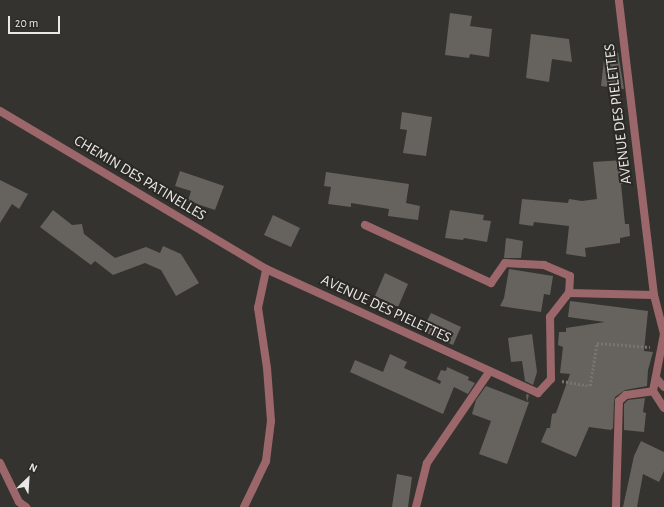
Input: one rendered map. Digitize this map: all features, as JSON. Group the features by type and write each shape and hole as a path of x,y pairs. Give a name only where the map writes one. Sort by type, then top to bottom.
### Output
{"street":[{"name":"AVENUE DES PIELETTES","path":"618,0 654,295 664,334 653,391"},
{"name":"CHEMIN DES PATINELLES","path":"0,111 266,269"},
{"path":"365,225 491,283 505,263 544,265 570,276 569,292 550,317 551,379"},
{"name":"AVENUE DES PIELETTES","path":"266,269 489,372 538,393 551,379"},
{"path":"244,507 266,461 272,421 267,368 258,308 266,269"},
{"path":"569,292 654,295"},
{"path":"416,507 427,463 489,372"},
{"path":"656,378 664,387"},
{"path":"616,507 619,401 626,395 653,391 664,408"},
{"path":"0,463 19,502 26,507"}],"path":[{"path":"551,379 590,386 597,343 662,345"}],"building":[{"path":"450,13 472,16 470,26 492,29 489,57 470,54 469,58 445,55"},
{"path":"531,34 569,39 572,62 552,59 549,82 526,78"},
{"path":"605,51 618,53 624,89 601,86"},
{"path":"402,112 432,117 426,156 403,153 407,130 400,129"},
{"path":"624,160 627,183 621,184 625,224 629,224 630,236 620,238 620,243 585,248 586,257 566,254 569,226 534,222 533,226 519,224 522,199 568,203 569,199 582,201 597,199 593,162"},
{"path":"180,171 224,186 215,210 188,201 191,191 175,186"},
{"path":"326,172 409,184 406,203 420,206 418,220 388,216 389,209 351,203 351,207 328,204 331,187 324,186"},
{"path":"0,180 28,194 19,209 12,204 0,223"},
{"path":"53,210 72,225 82,224 84,234 115,258 146,247 160,253 163,246 181,254 199,283 176,296 161,270 145,263 113,275 95,261 91,265 40,227"},
{"path":"450,210 484,215 483,220 491,221 487,242 464,238 463,240 445,238"},
{"path":"273,215 300,228 291,247 264,235"},
{"path":"506,238 523,241 521,258 504,258"},
{"path":"509,269 553,276 550,295 544,294 541,312 500,306 504,298"},
{"path":"385,273 408,284 398,307 375,296"},
{"path":"570,301 648,311 644,351 653,352 648,370 647,386 625,390 615,397 613,428 611,430 589,427 576,457 541,442 547,428 550,428 552,414 556,413 570,374 560,373 563,347 558,345 559,332 566,332 566,328 605,322 568,317"},
{"path":"431,313 461,327 453,345 422,331"},
{"path":"532,334 537,372 533,385 525,381 522,361 511,362 508,338"},
{"path":"390,354 407,362 404,368 440,384 441,381 437,379 441,370 446,371 447,367 469,377 468,380 475,383 468,394 454,387 443,414 350,372 355,360 383,372"},
{"path":"486,386 529,402 507,464 479,454 491,421 472,414 476,400"},
{"path":"526,394 529,395 527,402"},
{"path":"645,398 643,412 646,413 644,432 624,430 624,404 628,400"},
{"path":"641,441 664,452 664,471 659,482 643,474 637,507 623,507 634,456"},
{"path":"397,474 412,477 408,507 392,507"}]}
